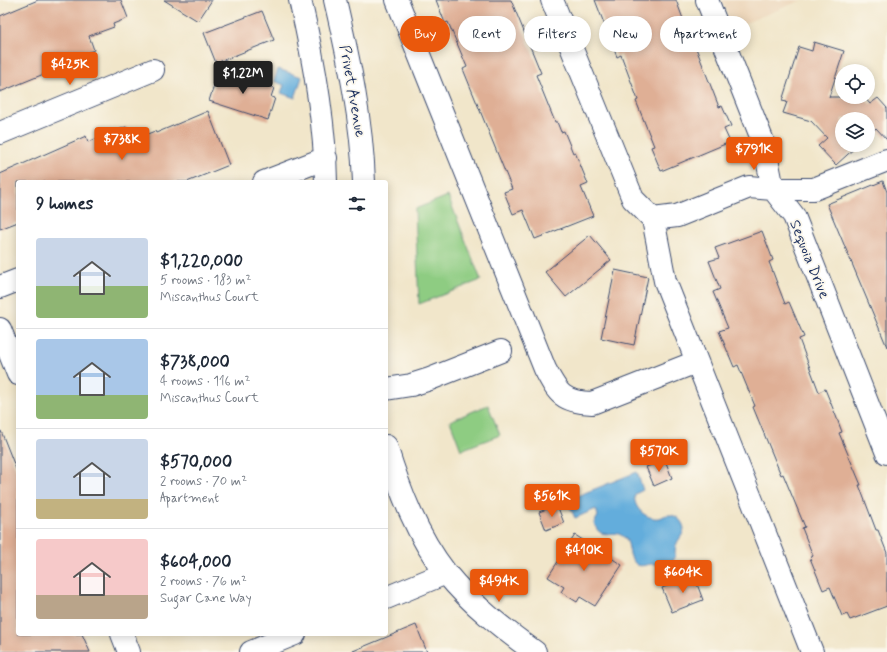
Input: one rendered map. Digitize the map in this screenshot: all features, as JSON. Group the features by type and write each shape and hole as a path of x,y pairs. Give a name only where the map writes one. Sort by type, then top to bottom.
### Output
{"street":[{"path":"300,0 308,34 322,117 326,158 326,180"},
{"name":"Privet Avenue","path":"335,0 353,82 360,129 364,180"},
{"path":"396,0 545,369 553,385 562,396 578,402 592,403 696,362"},
{"path":"552,0 633,199 653,219 665,281 812,652"},
{"path":"707,0 764,144 773,189"},
{"path":"0,133 153,70"},
{"path":"269,180 326,158"},
{"path":"653,219 678,216 749,187 814,190 887,160"},
{"name":"Sequoia Drive","path":"773,189 794,216 887,453"},
{"path":"0,287 16,281"},
{"path":"0,329 16,369"},
{"path":"388,389 424,381 501,351"},
{"path":"388,452 397,481 411,513 428,546 446,573 485,614 535,652"},
{"path":"388,597 446,573"},
{"path":"123,636 129,652"},
{"path":"251,652 291,636"}],"shaded area":[{"path":"722,0 802,0 751,21 751,16 728,16"}],"green space":[{"path":"448,196 481,280 419,304 415,209"},
{"path":"488,405 500,435 461,450 450,421"}],"water":[{"path":"278,69 302,77 295,98 281,93 284,85 274,81"},
{"path":"637,472 643,490 635,494 635,499 641,512 654,518 660,518 667,515 677,517 684,527 675,548 674,560 667,565 653,564 640,566 636,564 630,556 628,542 624,537 615,533 603,534 597,529 594,523 598,516 596,509 575,518 567,500"}],"building":[{"path":"38,0 121,0 128,18 113,24 114,27 89,36 94,50 55,66 56,69 0,92 0,16"},
{"path":"164,0 212,0 198,21"},
{"path":"436,0 511,0 524,32 524,52 532,52 541,73 536,75 555,122 557,122 561,132 564,131 573,153 575,152 588,184 581,187 593,216 535,239 523,210 513,214 504,192 512,189 463,69 467,67 461,52 516,52 516,16 458,16 458,46 450,27 450,16 442,16"},
{"path":"595,0 676,0 682,16 660,16 660,52 698,52 719,107 722,106 731,126 724,129 730,142 661,171 651,147 654,146 636,101 638,100 621,55 617,57 615,52 652,52 652,16 601,16"},
{"path":"262,11 274,40 216,63 204,33"},
{"path":"814,42 844,51 840,64 835,64 835,79 829,97 835,97 835,104 875,104 875,100 878,98 887,108 887,140 876,128 875,129 875,112 835,112 835,152 850,152 836,165 818,146 827,138 811,121 783,113 787,102 782,101 799,47 812,51"},
{"path":"219,70 274,88 271,97 275,98 268,120 209,101"},
{"path":"208,111 229,165 192,180 16,180 16,223 0,229 0,174 86,136 88,142 126,127 132,140 155,131 156,133"},
{"path":"883,181 887,192 887,347 827,204"},
{"path":"762,231 773,260 769,262 785,304 789,302 804,337 799,339 819,392 825,389 842,432 839,433 861,485 859,485 876,530 878,530 887,553 887,606 850,620 847,614 842,616 830,587 823,590 810,558 813,556 802,528 805,527 783,474 781,475 753,407 755,406 738,365 734,367 719,331 728,328 713,292 720,289 709,261 719,258 715,248"},
{"path":"590,235 611,260 566,297 545,272"},
{"path":"615,270 648,277 634,345 601,338"},
{"path":"1,431 16,469 16,636 83,636 90,652 0,652"},
{"path":"665,460 672,478 654,486 646,467"},
{"path":"557,505 564,523 546,530 539,512"},
{"path":"575,535 622,565 595,606 580,597 577,602 561,592 564,587 548,577"},
{"path":"694,576 703,600 672,612 662,588"},
{"path":"416,625 427,652 353,652 353,651"}]}
